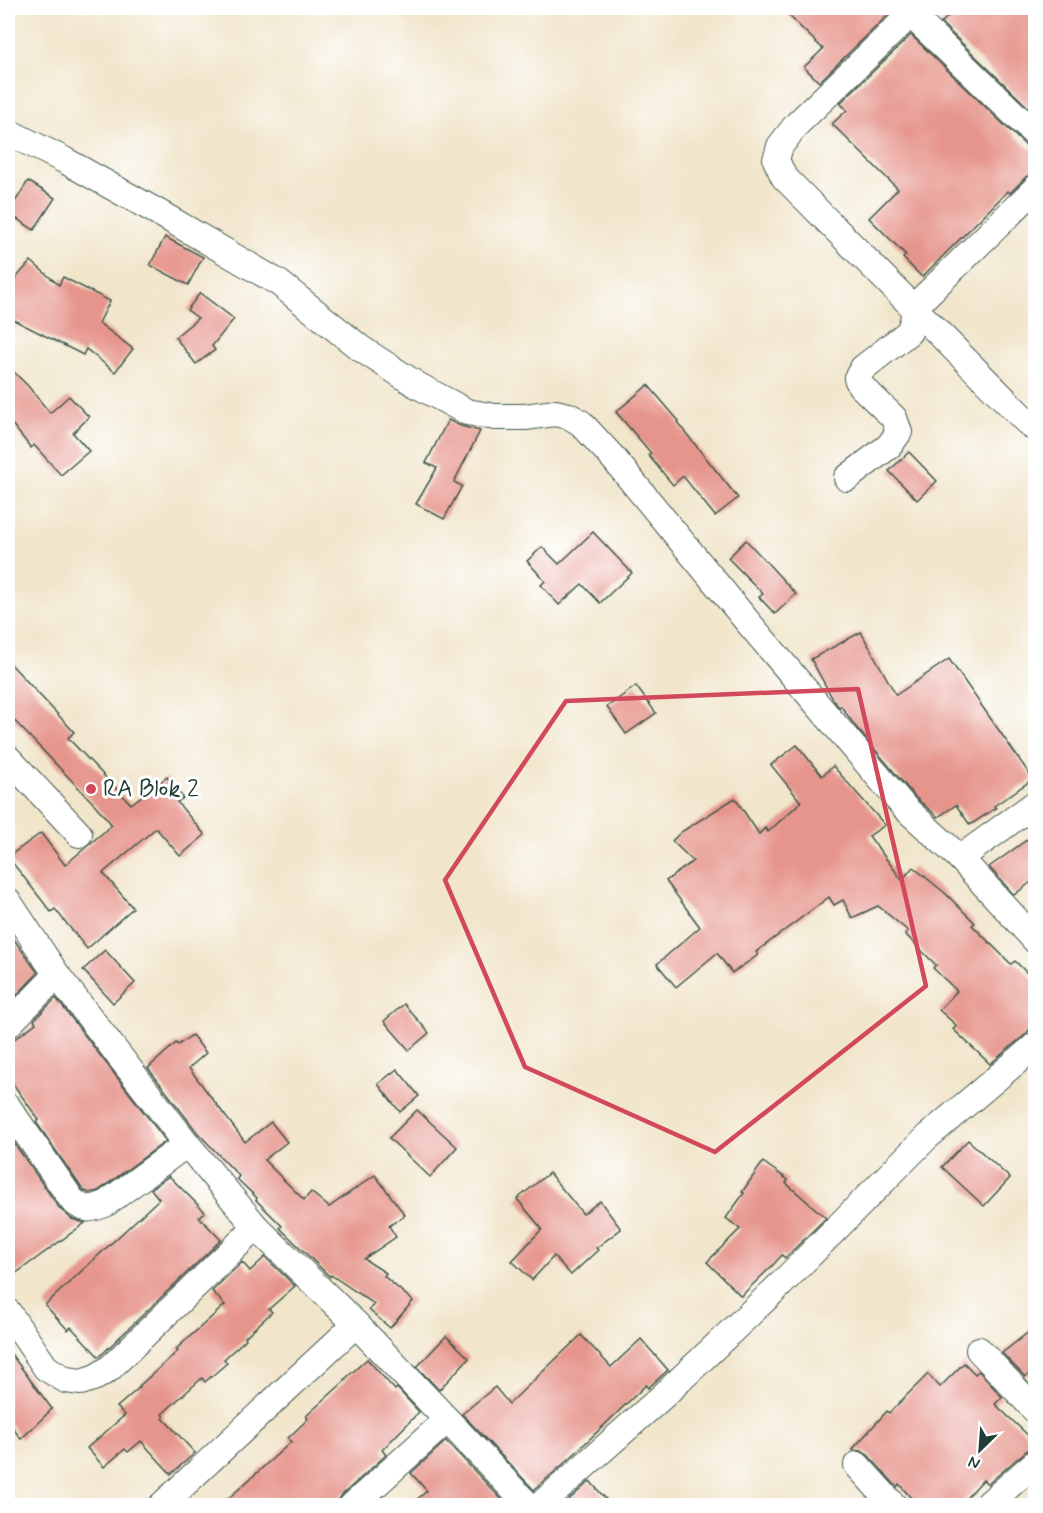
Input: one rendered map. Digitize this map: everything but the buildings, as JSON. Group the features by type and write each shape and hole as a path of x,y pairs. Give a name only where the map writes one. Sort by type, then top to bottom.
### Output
{"street":[{"path":"1035,135 911,10 797,124 780,146 776,160 784,177 1035,429"},
{"path":"8,132 151,208 279,283 360,348 417,385 467,412 495,417 525,417 555,413 569,416 581,423 614,459 905,808 960,858 1035,941"},
{"path":"847,478 889,446 899,432 894,418 861,385 857,378 863,368 909,332 914,318 914,308 1035,188"},
{"path":"8,758 79,834"},
{"path":"960,858 1035,803"},
{"path":"8,901 57,975 187,1144 256,1227 356,1324 529,1506"},
{"path":"8,1025 57,975"},
{"path":"539,1506 663,1396 781,1284 927,1137 1035,1045"},
{"path":"8,1107 72,1200 82,1209 92,1209 105,1204 187,1144"},
{"path":"8,1312 46,1368 66,1380 81,1382 110,1369 256,1227"},
{"path":"161,1506 356,1324"},
{"path":"979,1350 1035,1411"},
{"path":"351,1506 447,1420"},
{"path":"986,1506 1035,1462"},
{"path":"857,1465 894,1506"}],"highlighted area":[{"path":"858,689 926,986 715,1152 525,1067 445,880 566,701"}],"place":[{"name":"RA Blok 2","path":"91,789"}]}
